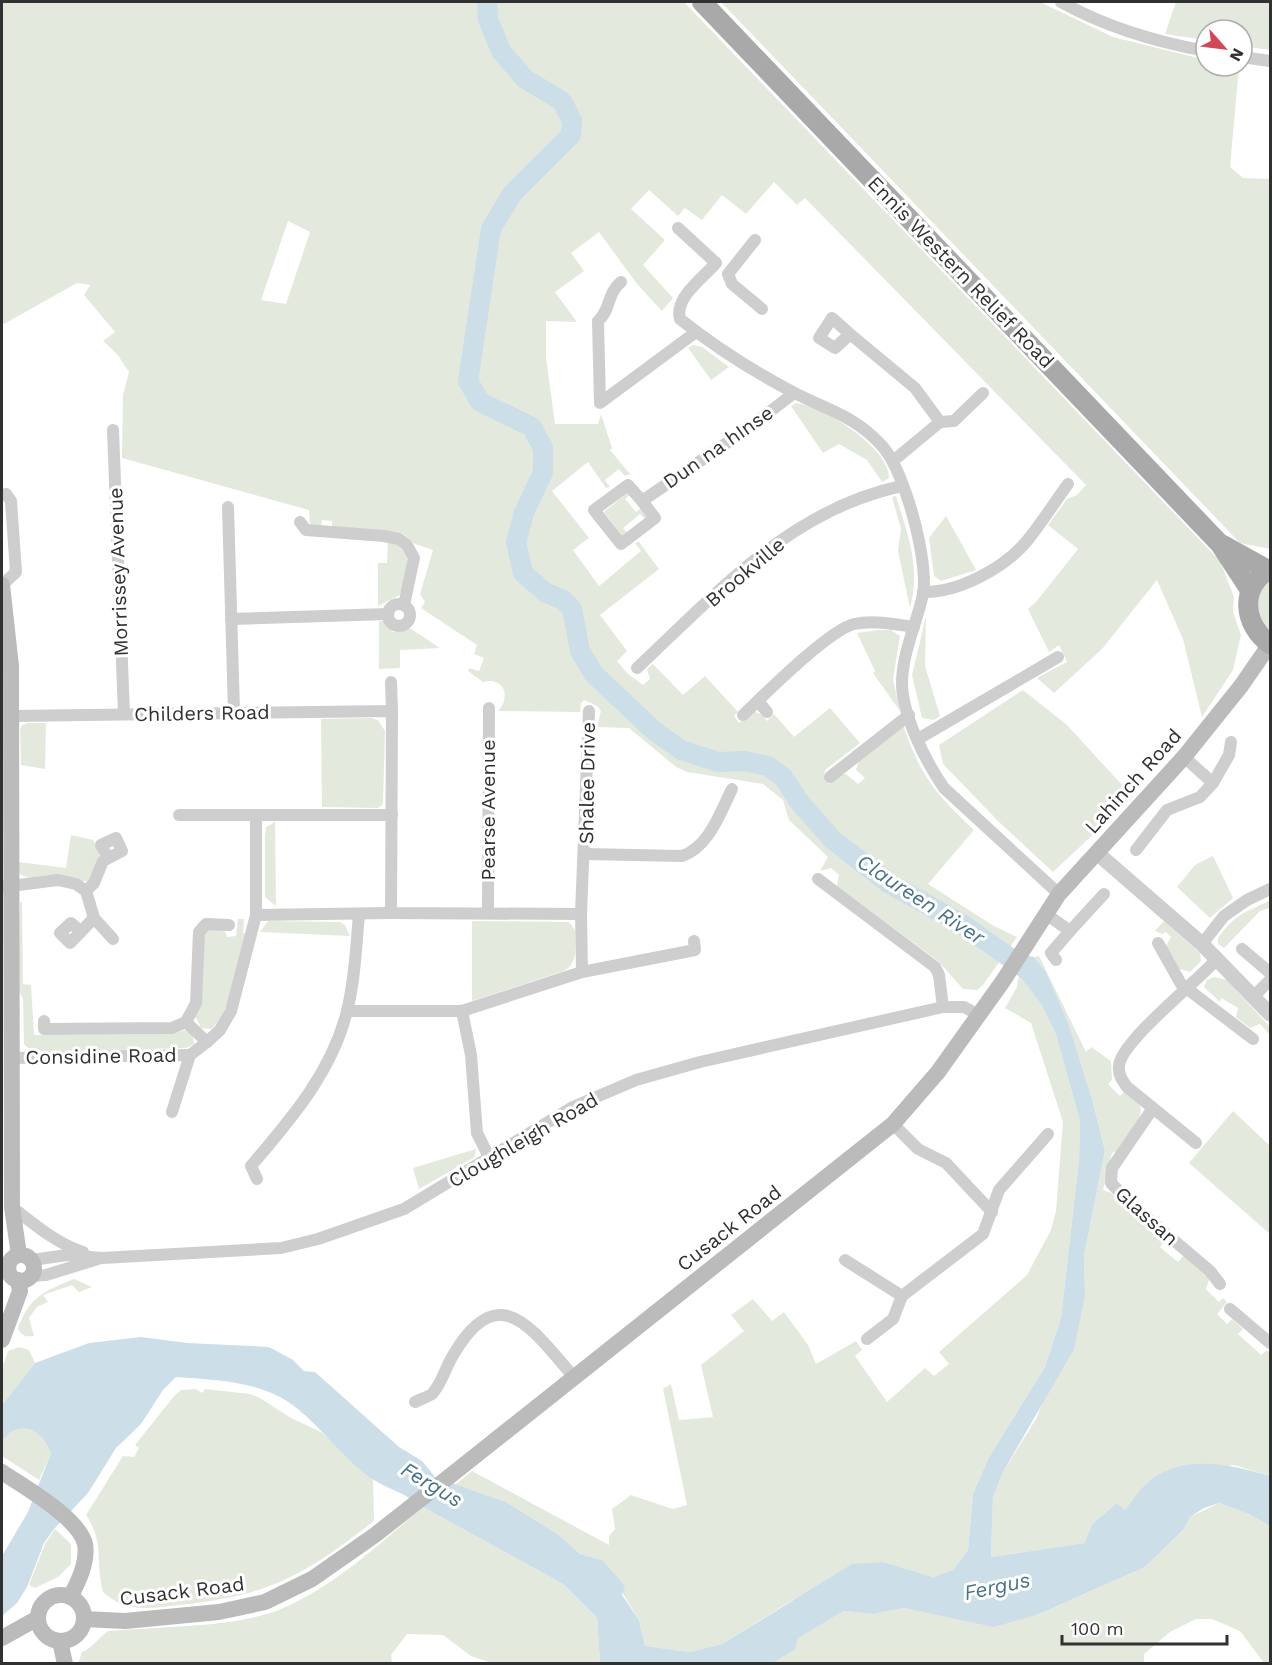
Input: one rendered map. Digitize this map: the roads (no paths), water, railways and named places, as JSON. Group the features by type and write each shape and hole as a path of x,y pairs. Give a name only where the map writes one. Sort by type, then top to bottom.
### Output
{"main road":[{"name":"Ennis Western Relief Road","path":"702,2 1220,544 1250,591"},
{"name":"Ennis Western Relief Road","path":"1220,544 1269,570"},
{"path":"1269,570 1258,579 1250,591 1247,603 1252,627 1270,644"},
{"path":"2,585 11,716 7,886 12,1058 7,1099 12,1207 20,1291 2,1340"},
{"name":"Lahinch Road","path":"1003,981 1059,894 1184,757 1241,686 1270,644"},
{"name":"Cusack Road","path":"84,1619 125,1621 219,1612 265,1602 312,1579 450,1476 893,1124 938,1072 1003,981"},
{"path":"2,1472 71,1521 84,1544 85,1553 77,1584 70,1597"},
{"path":"62,1595 70,1597 80,1606 84,1619 76,1636 60,1641 45,1635 38,1618 41,1606 50,1598 62,1595"},
{"path":"2,1638 38,1618"},
{"path":"60,1641 65,1664"}],"street":[{"path":"1061,2 1109,25 1194,49"},
{"path":"1254,59 1270,61"},
{"path":"678,228 728,274 732,284 762,309"},
{"path":"728,274 755,240"},
{"name":"Dun na hInse","path":"716,263 681,301 678,311 680,319 732,359 794,393 849,416 883,446 893,461 922,552 923,592"},
{"path":"621,282 612,289 605,315 597,321 600,404 696,332"},
{"path":"850,334 915,388 940,422"},
{"name":"Dun na hInse","path":"642,501 750,427 794,393"},
{"path":"893,461 940,422 954,421 983,393"},
{"name":"Morrissey Avenue","path":"113,430 124,714"},
{"path":"1059,894 944,788 929,767 909,715 902,685 904,664 923,592 950,588 970,581 1017,551 1068,484"},
{"name":"Dun na hInse","path":"628,485 642,501 655,518 621,544 594,510 628,485"},
{"name":"Brookville","path":"637,669 770,546 831,510 902,486"},
{"path":"2,585 16,572 11,501 6,494"},
{"path":"228,507 234,711"},
{"path":"300,522 306,530 384,536 399,539 407,544 414,558 404,605 410,614 405,624 394,624 388,614"},
{"path":"388,614 392,606 404,605"},
{"path":"231,619 388,614"},
{"path":"743,715 818,646 852,624 870,622 914,627"},
{"path":"918,739 1058,657"},
{"path":"391,682 392,913"},
{"path":"758,701 767,712"},
{"name":"Pearse Avenue","path":"488,912 489,708"},
{"name":"Childers Road","path":"11,716 234,711 392,711"},
{"name":"Shalee Drive","path":"582,972 581,914 589,711"},
{"path":"830,777 909,715"},
{"path":"1136,850 1167,810 1200,797 1213,783 1229,755 1231,742"},
{"path":"1184,757 1213,783"},
{"name":"Shalee Drive","path":"585,854 682,856 693,852 716,822 732,789"},
{"path":"179,814 392,815"},
{"name":"Considine Road","path":"172,1112 190,1054 220,1029 231,1011 256,915 256,816"},
{"path":"1097,853 1203,944 1270,1014"},
{"path":"86,891 94,883 103,861 108,858"},
{"path":"818,879 935,967 939,975 944,1007"},
{"path":"7,886 67,880 86,891 93,918 113,939"},
{"path":"1203,944 1224,916 1247,900 1270,889"},
{"path":"1056,960 1051,953 1104,894"},
{"path":"256,915 488,912 581,914"},
{"path":"1046,914 1070,931"},
{"path":"257,1179 251,1166 288,1123 320,1077 347,1011 359,915"},
{"path":"81,932 93,918"},
{"name":"Considine Road","path":"44,1021 44,1029 172,1028 186,1022 196,1003 199,932 206,924 229,925"},
{"path":"347,1011 462,1011 582,972 695,950 694,941"},
{"path":"1158,943 1163,956 1186,988 1254,1039"},
{"path":"1242,949 1270,973"},
{"path":"1196,1143 1127,1087 1120,1077 1119,1063 1130,1046 1217,959"},
{"path":"1254,996 1270,980"},
{"name":"Cloughleigh Road","path":"19,1268 67,1255 102,1258 281,1248 318,1239 404,1209 573,1107 636,1080 700,1062 944,1007 964,1006 979,1015"},
{"path":"462,1011 471,1055 477,1133 490,1159"},
{"name":"Considine Road","path":"186,1022 207,1041"},
{"name":"Considine Road","path":"12,1058 190,1054"},
{"name":"Glassan","path":"1153,1108 1112,1168 1111,1182 1131,1204 1210,1271 1220,1284"},
{"path":"893,1124 918,1149 946,1163 993,1212"},
{"path":"867,1339 892,1320 903,1296 983,1234 993,1212 999,1190 1048,1134"},
{"path":"1035,1148 1044,1158"},
{"name":"Cloughleigh Road","path":"12,1207 72,1248 102,1258"},
{"name":"Cloughleigh Road","path":"19,1268 72,1269 102,1258"},
{"path":"845,1260 860,1263 903,1296"},
{"path":"1230,1309 1270,1343"},
{"path":"416,1402 432,1394 453,1355 480,1320 498,1313 511,1316 532,1329 574,1377"}],"water":[{"name":"Fergus","path":"1001,951 1034,957 1046,972 1068,1022 1092,1099 1105,1151 1084,1256 1085,1295 1074,1349 1003,1472 993,1497 991,1557 1085,1543 1092,1524 1117,1503 1125,1510 1153,1478 1180,1466 1195,1464 1226,1465 1270,1476 1270,1526 1249,1514 1219,1503 1204,1508 1190,1517 1184,1529 1145,1567 1039,1614 994,1627 904,1608 873,1614 844,1611 798,1638 795,1649 773,1663 600,1663 597,1618 563,1584 371,1478 355,1466 307,1417 285,1400 256,1387 208,1379 176,1377 163,1390 141,1424 116,1448 88,1493 54,1529 44,1543 27,1587 17,1603 2,1616 2,1556 28,1512 51,1453 42,1438 30,1429 16,1430 2,1441 2,1405 35,1363 89,1343 141,1337 187,1343 269,1347 293,1360 304,1371 315,1372 399,1447 422,1461 435,1477 505,1502 559,1535 580,1554 602,1560 625,1586 622,1595 639,1620 645,1646 690,1652 722,1644 852,1564 884,1562 933,1577 953,1570 968,1550 973,1494 988,1459 1045,1367 1061,1318 1079,1159 1080,1121 1056,1035 1041,1004"}],"waterway":[{"name":"Claureen River","path":"487,2 488,19 501,51 525,79 562,101 572,121 571,135 512,194 491,229 468,381 480,402 532,427 543,448 543,472 524,513 516,542 523,573 545,592 563,600 572,609 580,651 594,674 652,729 681,750 718,762 744,761 768,766 783,777 801,804 833,840 890,884 962,924 1023,967"}]}
